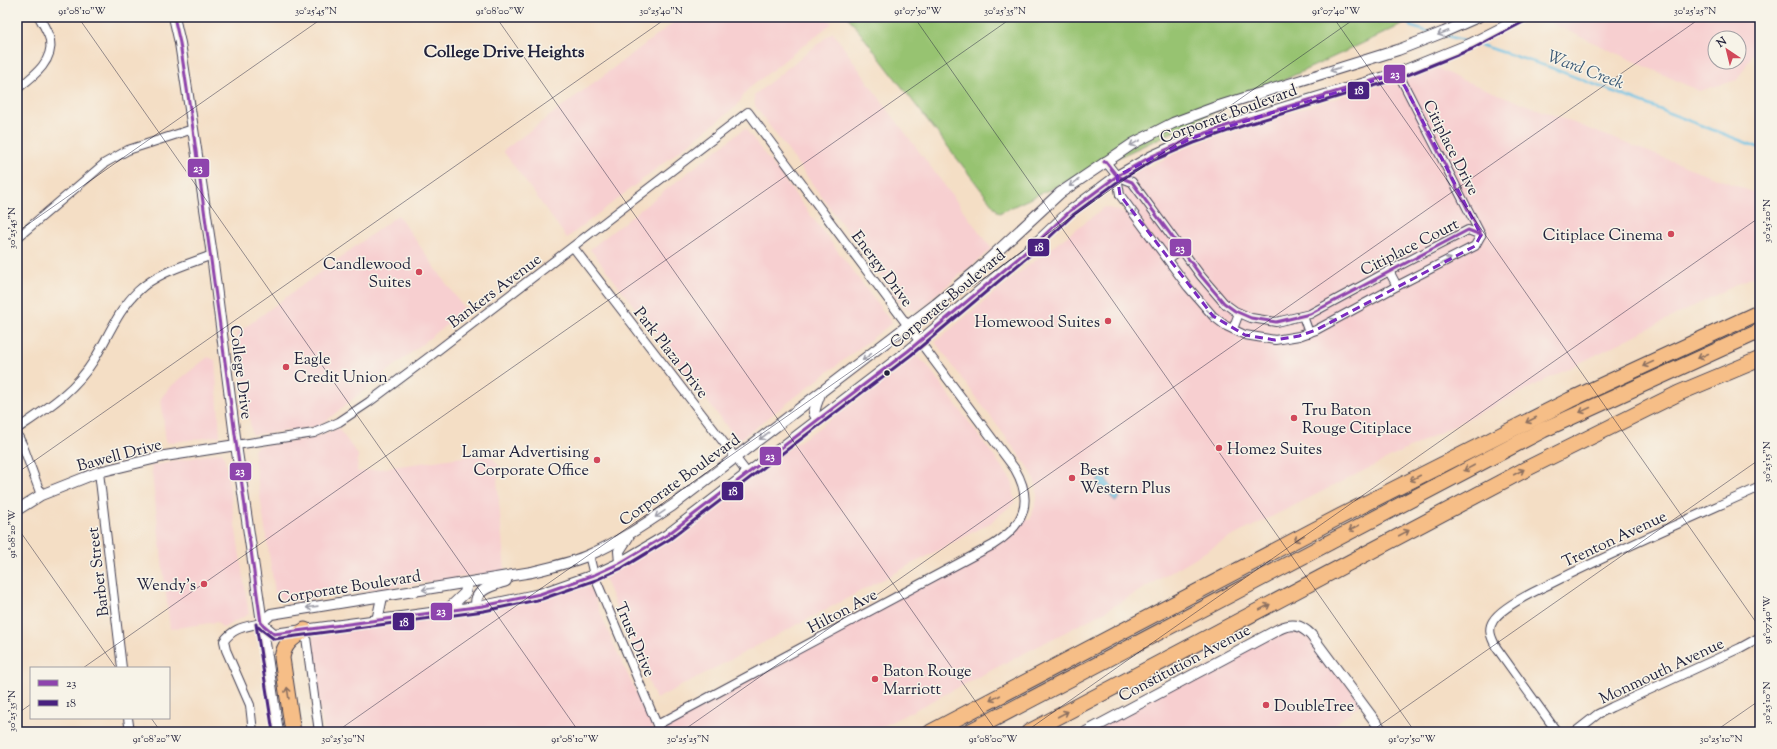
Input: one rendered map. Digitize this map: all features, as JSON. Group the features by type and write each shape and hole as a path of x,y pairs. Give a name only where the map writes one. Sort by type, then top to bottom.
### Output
{"highway":[{"path":"931,732 1410,481 1570,400 1760,312"},
{"path":"969,732 1543,430 1760,331"},
{"path":"1029,732 1528,468 1679,393 1760,359"},
{"path":"294,732 282,658 288,642 305,630"}],"street":[{"path":"17,89 40,71 48,55 50,40 39,17"},
{"name":"College Drive","path":"174,17 180,42 212,255 236,445 278,732"},
{"name":"Corporate Boulevard","path":"1478,17 1444,32 1372,57 1219,106 1173,123 1134,143 1060,193 976,271 908,326 672,506 629,535 589,555 570,562 515,575 270,614 261,623 274,634 478,606 540,594 594,575 620,563 667,535 920,341 1034,246 1070,211 1117,176 1152,156 1192,138 1243,120 1398,73 1470,44 1521,18"},
{"name":"Citiplace Drive","path":"1398,73 1481,234"},
{"name":"Bankers Avenue","path":"236,445 314,433 339,422 369,402 748,112"},
{"name":"Energy Drive","path":"748,112 1015,469 1021,480 1024,493 1024,505"},
{"path":"17,238 105,163 128,150 193,129"},
{"name":"Citiplace Court","path":"1106,161 1117,176 1120,195 1188,287 1213,316 1245,335 1275,340 1309,333 1475,246 1481,234 1468,230 1310,314 1276,322 1251,318 1239,313 1224,303 1201,276 1132,182 1117,176"},
{"name":"Park Plaza Drive","path":"573,247 748,474"},
{"path":"1168,259 1182,249"},
{"path":"17,429 56,403 78,382 93,361 119,314 138,291 161,274 212,255"},
{"path":"1389,271 1397,286"},
{"path":"1233,329 1239,313"},
{"path":"1303,316 1309,333"},
{"path":"818,420 814,413 821,392"},
{"path":"17,434 41,495"},
{"name":"Bawell Drive","path":"17,510 41,495 99,472 165,456 236,445"},
{"name":"Barber Street","path":"99,472 122,667"},
{"name":"Trenton Avenue","path":"1557,732 1496,647 1491,638 1490,628 1493,621 1500,613 1526,596 1574,571 1760,487"},
{"name":"Hilton Ave","path":"659,728 993,545 1014,529 1020,519 1024,505"},
{"path":"620,563 619,551 629,535"},
{"name":"Trust Drive","path":"589,555 594,575 659,728"},
{"path":"478,606 477,597 481,592 507,581 515,575"},
{"path":"446,611 465,593 467,583"},
{"path":"377,621 382,597"},
{"path":"253,732 250,705 226,650 224,641 231,632 261,623"},
{"name":"Constitution Avenue","path":"1086,732 1279,628 1289,625 1297,625 1311,635 1383,732"},
{"path":"305,630 319,732"},
{"name":"Monmouth Avenue","path":"1575,732 1598,714 1740,648 1760,637"},
{"path":"128,719 130,732"}],"highlighted area":[{"path":"1398,73 1481,235 1475,246 1316,330 1299,336 1275,340 1245,335 1213,316 1120,195 1117,176 1192,138"}],"shaded area":[{"path":"681,17 826,17 832,23 747,90 737,106 567,238 503,151"},
{"path":"1538,17 1760,17 1760,42 1747,63 1747,30 1707,30 1707,70 1743,70 1737,80 1699,91"},
{"path":"833,32 874,91 992,249 933,297 928,304 916,311 903,307 755,106 754,95"},
{"path":"1438,68 1457,78 1760,195 1760,273 1225,540 1104,612 872,732 660,732 657,725 993,545 1020,519 1030,520 1037,500 1037,488 1031,471 935,342 1024,269 1105,207 1134,215 1113,186 1139,168 1152,166 1188,146 1271,118"},
{"path":"745,128 892,323 738,441 590,249"},
{"path":"398,215 465,310 318,427 252,435 236,334"},
{"path":"916,356 927,365 1007,474 1013,483 1015,502 990,523 656,699 604,578 857,401"},
{"path":"208,357 215,360 220,436 166,443 161,398 170,387"},
{"path":"338,428 358,455 357,472 483,454 487,451 502,470 497,479 505,571 286,602 275,593 253,451 258,446 313,438"},
{"path":"222,452 225,460 249,614 223,628 217,622 170,629 151,466"},
{"path":"582,585 587,586 592,591 612,641 655,732 324,732 319,706 311,641 315,635 320,632 546,596"},
{"path":"1289,625 1304,629 1362,703 1325,732 1086,732"}],"green space":[{"path":"848,17 1419,17 999,213"}],"water":[{"path":"1103,475 1120,498 1115,502 1103,487 1098,486 1098,478"}],"waterway":[{"name":"Ward Creek","path":"1404,17 1412,27 1433,33"},
{"name":"Ward Creek","path":"1444,35 1466,41"},
{"name":"Ward Creek","path":"1477,44 1549,67 1760,148"}],"transit line":[{"name":"23","path":"174,17 180,43 191,115 261,623"},
{"name":"18","path":"258,627 274,639 484,611 542,599 596,580 622,568 670,539 911,355 1037,249 1073,215 1120,180 1154,160 1194,143 1245,125 1400,78 1472,49 1525,21"},
{"name":"23","path":"261,623 274,634 483,606 540,594 594,575 620,563 667,535 908,351 1034,245 1070,211 1117,176 1152,156 1192,138 1243,120 1398,73 1481,235"},
{"name":"23","path":"1104,162 1105,161 1117,176 1132,182 1201,276 1224,303 1235,311 1251,318 1276,322 1310,314 1468,230 1481,235"},
{"name":"18","path":"256,624 273,732"}],"place":[{"name":"Citiplace Cinema","path":"1671,234"},
{"name":"Candlewood Suites","path":"419,272"},
{"name":"Homewood Suites","path":"1108,321"},
{"name":"Eagle Credit Union","path":"286,367"},
{"name":"Tru Baton Rouge Citiplace","path":"1294,418"},
{"name":"Home2 Suites","path":"1219,448"},
{"name":"Lamar Advertising Corporate Office","path":"597,460"},
{"name":"Best Western Plus","path":"1072,478"},
{"name":"Wendy's","path":"204,584"},
{"name":"Baton Rouge Marriott","path":"875,679"},
{"name":"DoubleTree","path":"1266,705"}],"district":[{"name":"College Drive Heights","path":"504,51"}]}
